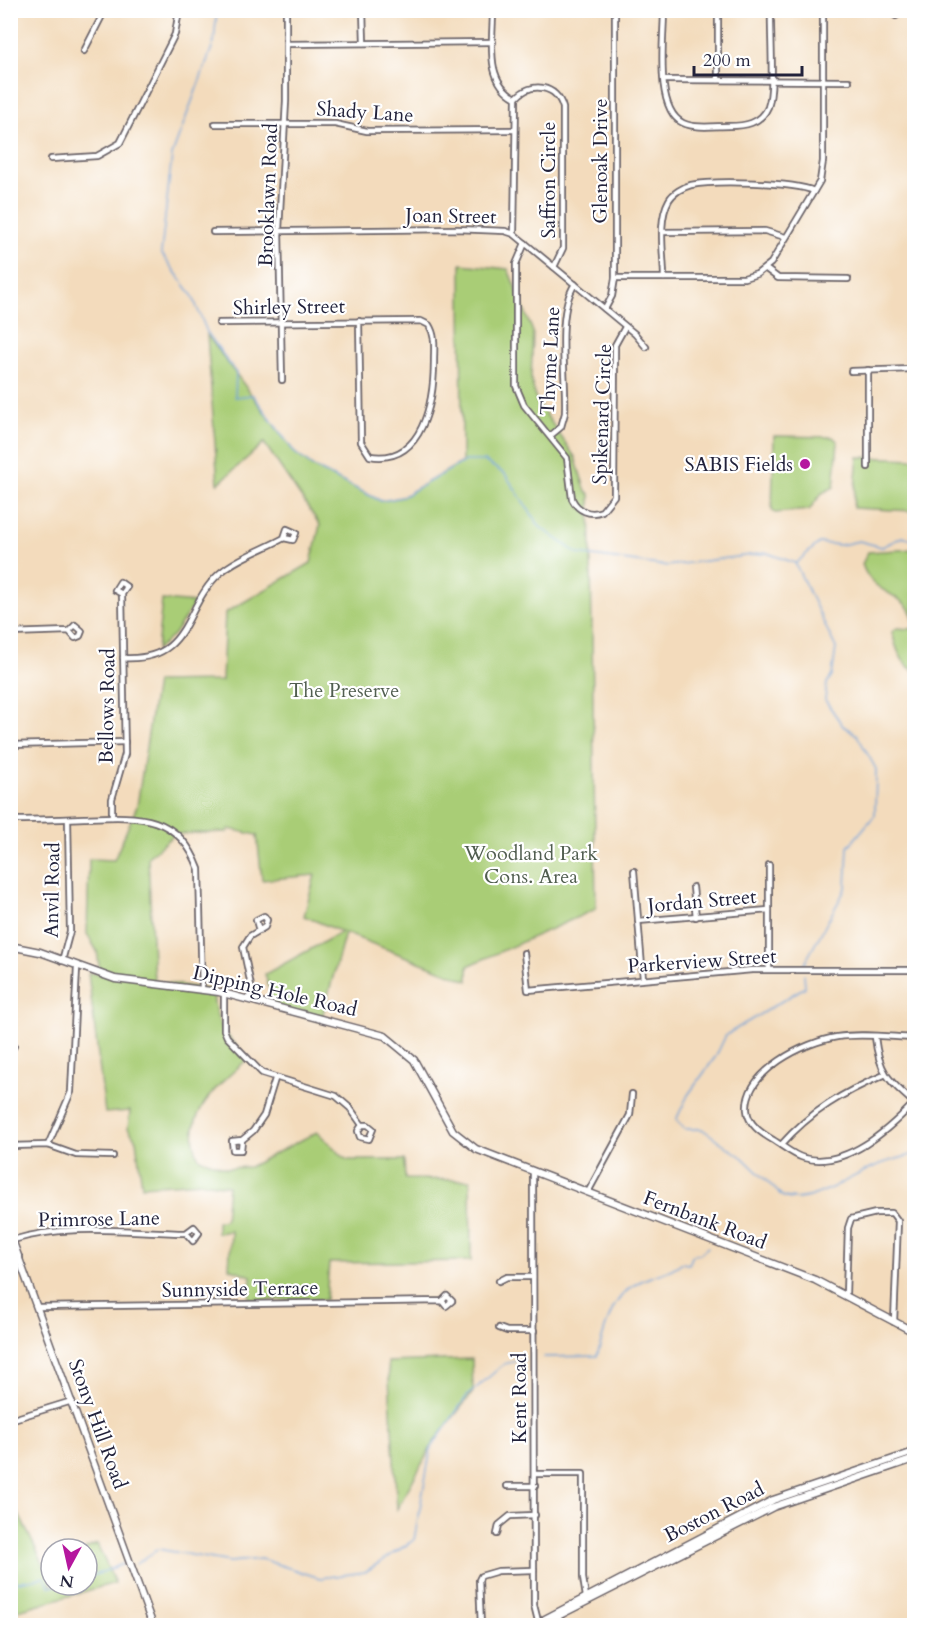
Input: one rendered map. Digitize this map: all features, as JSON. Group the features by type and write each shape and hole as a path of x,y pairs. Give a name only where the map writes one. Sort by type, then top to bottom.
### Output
{"main road":[{"name":"Dipping Hole Road","path":"10,946 40,952 77,967 127,981 224,993 385,1036 414,1060 453,1131 479,1150"},
{"name":"Fernbank Road","path":"479,1150 815,1280 915,1332"},
{"name":"Stony Hill Road","path":"12,1237 153,1626"},
{"name":"Boston Road","path":"538,1625 774,1500 915,1452"},
{"name":"Boston Road","path":"538,1625 557,1618 773,1507 915,1459"}],"street":[{"path":"84,51 105,10"},
{"path":"51,159 98,156 120,143 175,34 179,10"},
{"name":"Brooklawn Road","path":"282,380 279,231 285,122 286,10"},
{"path":"363,10 363,42"},
{"path":"493,10 495,78 504,90 516,98"},
{"name":"Glenoak Drive","path":"604,309 612,296 615,278 615,10"},
{"path":"664,10 664,98 676,119 692,125 724,126 748,124 763,115 769,103 771,10"},
{"path":"718,10 718,80"},
{"path":"615,278 744,278 765,269 820,181 823,167 823,10"},
{"path":"886,10 896,16 905,10"},
{"path":"286,44 493,42"},
{"path":"664,80 849,81"},
{"name":"Saffron Circle","path":"514,234 516,98 530,88 544,88 556,94 563,108 563,248 554,267"},
{"name":"Shady Lane","path":"214,123 335,124 367,131 514,130"},
{"path":"664,278 663,232 668,203 674,194 689,186 789,184 814,191"},
{"name":"Joan Street","path":"213,232 457,229 497,230 514,234 646,347"},
{"path":"663,232 765,231 785,237"},
{"name":"Spikenard Circle","path":"525,243 516,264 516,386 524,405 567,458 572,499 576,505 588,513 602,511 614,496 615,345 625,327"},
{"path":"765,269 778,278 848,279"},
{"name":"Thyme Lane","path":"550,436 561,427 565,413 566,313 570,292 575,284"},
{"name":"Shirley Street","path":"219,322 280,321 358,321 421,321 433,331 434,387 430,407 410,445 400,453 389,456 370,456 361,442 358,321"},
{"path":"851,371 915,369"},
{"path":"868,370 868,466"},
{"path":"123,658 146,657 168,647 184,629 218,575 284,538"},
{"name":"Bellows Road","path":"111,817 112,799 124,762 125,742 122,594"},
{"path":"10,633 69,631"},
{"path":"10,745 125,742"},
{"path":"10,820 133,817 161,823 179,835 192,850 201,880 202,989"},
{"name":"Anvil Road","path":"62,960 70,932 68,819"},
{"path":"769,865 769,969"},
{"path":"634,871 643,979"},
{"path":"693,887 696,917"},
{"name":"Jordan Street","path":"638,921 769,910"},
{"path":"249,1000 251,986 243,947 250,936 259,931"},
{"name":"Parkerview Street","path":"524,953 528,990 769,969 915,970"},
{"path":"48,1145 70,1092 77,967"},
{"path":"224,993 223,1023 227,1037 257,1069 275,1079 336,1096 350,1108 362,1125"},
{"path":"875,1036 879,1065 884,1075 915,1103 889,1129 861,1146 832,1159 804,1158 763,1134 750,1120 747,1103 759,1080 783,1058 814,1042 838,1036 875,1036 915,1038"},
{"path":"10,1041 14,1046 10,1052"},
{"path":"782,1145 800,1124 821,1107 884,1075"},
{"path":"242,1140 256,1128 264,1115 275,1079"},
{"path":"588,1192 630,1115 632,1094"},
{"path":"10,1146 48,1145 76,1155 113,1156"},
{"name":"Kent Road","path":"533,1171 534,1570 535,1611 538,1625"},
{"path":"846,1295 848,1228 851,1219 876,1213 892,1213 898,1221 894,1322"},
{"name":"Primrose Lane","path":"12,1237 47,1231 186,1233"},
{"path":"10,1258 20,1258"},
{"path":"500,1281 507,1277 533,1277"},
{"name":"Sunnyside Terrace","path":"38,1306 442,1301"},
{"path":"499,1328 507,1331 534,1331"},
{"path":"10,1420 72,1401"},
{"path":"535,1474 583,1474 583,1567 586,1598"},
{"path":"507,1486 535,1485"},
{"path":"497,1534 499,1525 507,1518 535,1515"},
{"path":"481,1626 479,1580 481,1576 498,1571 534,1570"},
{"path":"557,1618 561,1626"}],"green space":[{"path":"461,264 508,269 533,332 531,379 536,400 575,457 586,492 590,494 596,909 468,966 468,981 345,933 321,1021 274,1006 265,974 342,932 304,916 315,875 262,880 257,835 229,829 228,832 175,834 148,857 154,981 213,990 216,1012 223,1028 248,1059 215,1090 198,1115 194,1129 194,1143 199,1158 226,1168 249,1167 317,1132 347,1160 404,1160 405,1179 470,1180 471,1261 329,1263 326,1300 249,1300 251,1276 229,1268 231,1231 217,1233 217,1222 225,1220 228,1186 203,1182 142,1186 136,1140 128,1128 130,1111 105,1113 88,973 100,974 97,951 87,934 89,859 114,860 137,806 156,682 222,681 225,613 311,563 320,525 264,443 218,484 207,335 295,453 315,468 381,501 402,497 462,462"},
{"name":"SABIS Fields","path":"774,436 833,437 838,442 834,487 822,493 809,510 775,513 772,510"},
{"path":"858,457 914,459 914,511 853,508"},
{"path":"914,549 914,626 912,614 907,606 875,584 867,576 862,564 868,552"},
{"path":"162,600 195,603 174,634 157,650"},
{"path":"914,626 914,671 902,659 892,632 897,628 911,629"},
{"path":"472,1359 473,1392 434,1442 397,1509 388,1362"},
{"path":"10,1509 16,1509 39,1555 39,1597 65,1597 11,1612"},
{"path":"99,1548 115,1583 99,1587"}],"waterway":[{"path":"217,10 214,42 172,155 161,253 192,295 207,332 236,373 235,397 253,395 295,453 315,468 381,501 402,497 465,461 484,461 505,474 540,527 578,554 666,566 767,553 795,563 836,648 832,676 827,683 825,700 843,726 857,735 876,769 875,815 848,847 846,888 803,966"},
{"path":"796,563 819,543 841,545 859,541 882,547 902,537 914,540"},
{"path":"804,974 805,987 726,1035 716,1056 688,1095 676,1120 685,1129 702,1129 743,1158 782,1196 792,1199 817,1194 868,1169 914,1154"},
{"path":"544,1357 597,1356 612,1310 626,1291 681,1263 689,1264 693,1255 700,1254 708,1247"},
{"path":"136,1564 158,1549 230,1562 261,1559 320,1578 365,1572 414,1540 431,1448 467,1396 504,1364 525,1359"},
{"path":"99,1573 123,1564"},
{"path":"10,1581 39,1578"}],"place":[{"name":"SABIS Fields","path":"805,464"}],"park label":[{"name":"The Preserve","path":"344,690"},
{"name":"Woodland Park Cons. Area","path":"531,864"}]}
